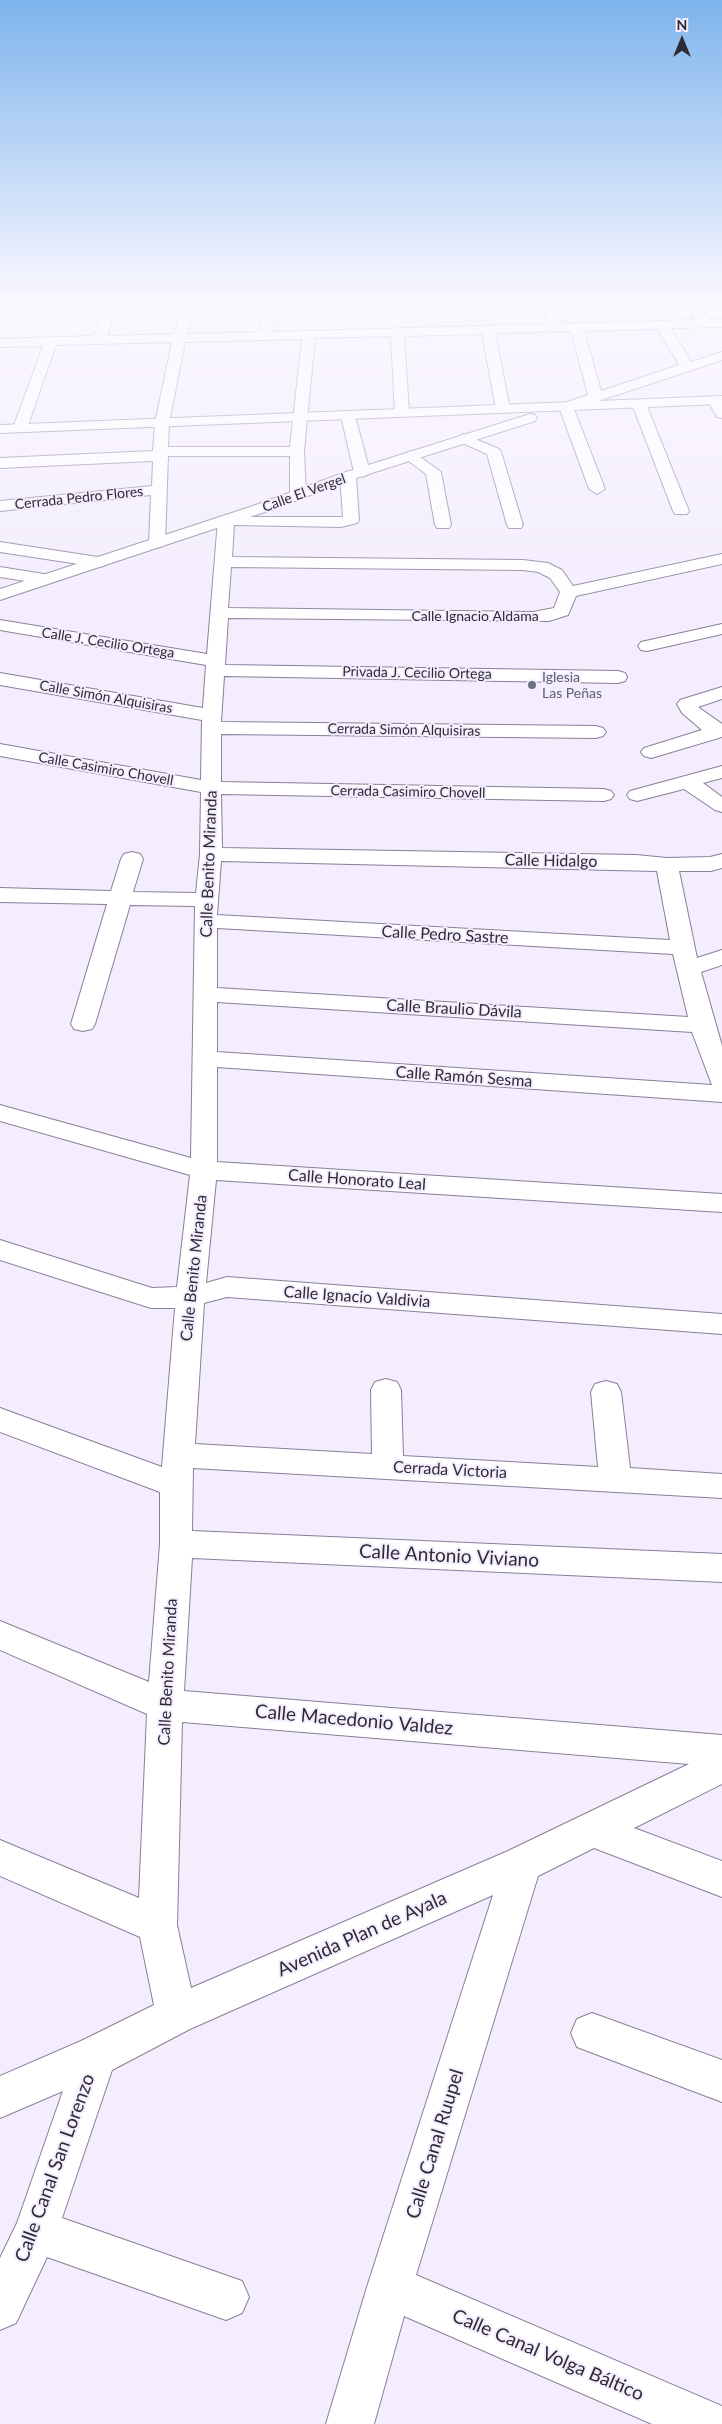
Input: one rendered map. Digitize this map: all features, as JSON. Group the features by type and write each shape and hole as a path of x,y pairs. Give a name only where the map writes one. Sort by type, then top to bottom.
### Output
{"street":[{"path":"20,428 27,409"},
{"path":"157,543 160,454 165,409"},
{"path":"298,494 297,451 302,409"},
{"path":"402,409 402,414"},
{"path":"0,429 502,409"},
{"name":"Calle El Vergel","path":"0,595 226,520 355,474 556,409"},
{"path":"567,409 597,489"},
{"path":"641,409 681,510"},
{"path":"226,520 341,522 351,520 355,474 348,416"},
{"path":"463,438 494,452 515,525"},
{"path":"0,463 160,454 297,451"},
{"path":"410,456 434,472 443,526"},
{"name":"Cerrada Pedro Flores","path":"0,506 158,490"},
{"name":"Calle Benito Miranda","path":"176,2015 157,1925 165,1705 176,1544 177,1470 190,1297 204,1170 206,911 211,854 212,722 218,612 226,520"},
{"path":"0,547 98,562"},
{"path":"223,562 523,565 542,567 556,574 569,592 722,558"},
{"path":"0,572 44,580"},
{"name":"Calle Ignacio Aldama","path":"218,612 533,617 549,616 562,611 569,592"},
{"name":"Calle J. Cecilio Ortega","path":"0,625 216,665"},
{"path":"647,646 722,629"},
{"name":"Privada J. Cecilio Ortega","path":"216,665 618,677"},
{"name":"Calle Simón Alquisiras","path":"0,679 212,722"},
{"path":"720,731 689,709 687,704 722,693"},
{"name":"Cerrada Simón Alquisiras","path":"212,722 596,732"},
{"path":"651,752 720,731"},
{"name":"Calle Casimiro Chovell","path":"0,750 213,788"},
{"path":"637,795 722,772"},
{"path":"686,781 722,806"},
{"name":"Cerrada Casimiro Chovell","path":"213,788 604,795"},
{"name":"Calle Hidalgo","path":"211,854 626,862 667,865 711,864 722,861"},
{"path":"83,1024 132,859"},
{"path":"667,865 702,1025 722,1082"},
{"name":"Calle Pedro Sastre","path":"0,895 120,898 206,911 686,958"},
{"path":"686,958 722,956"},
{"name":"Calle Braulio Dávila","path":"205,994 702,1025"},
{"name":"Calle Ramón Sesma","path":"206,1059 722,1082"},
{"name":"Calle Honorato Leal","path":"0,1113 204,1170 722,1203"},
{"name":"Calle Ignacio Valdivia","path":"0,1250 150,1298 190,1297 227,1287 722,1324"},
{"path":"386,1390 388,1467"},
{"path":"606,1392 615,1478"},
{"name":"Cerrada Victoria","path":"0,1420 177,1470 388,1467 615,1478 722,1486"},
{"name":"Calle Antonio Viviano","path":"176,1544 722,1568"},
{"name":"Calle Macedonio Valdez","path":"0,1635 165,1705 722,1751"},
{"name":"Avenida Plan de Ayala","path":"0,2097 96,2056 176,2015 522,1864 722,1766"},
{"path":"593,1830 722,1879"},
{"path":"0,1858 157,1925"},
{"name":"Calle Canal Ruupel","path":"350,2424 390,2287 522,1864"},
{"path":"592,2033 722,2081"},
{"name":"Calle Canal San Lorenzo","path":"0,2307 36,2230 96,2056"},
{"path":"36,2230 226,2297"},
{"name":"Calle Canal Volga Báltico","path":"390,2287 707,2424"}],"place":[{"name":"Iglesia Las Peñas","path":"532,685"}]}
